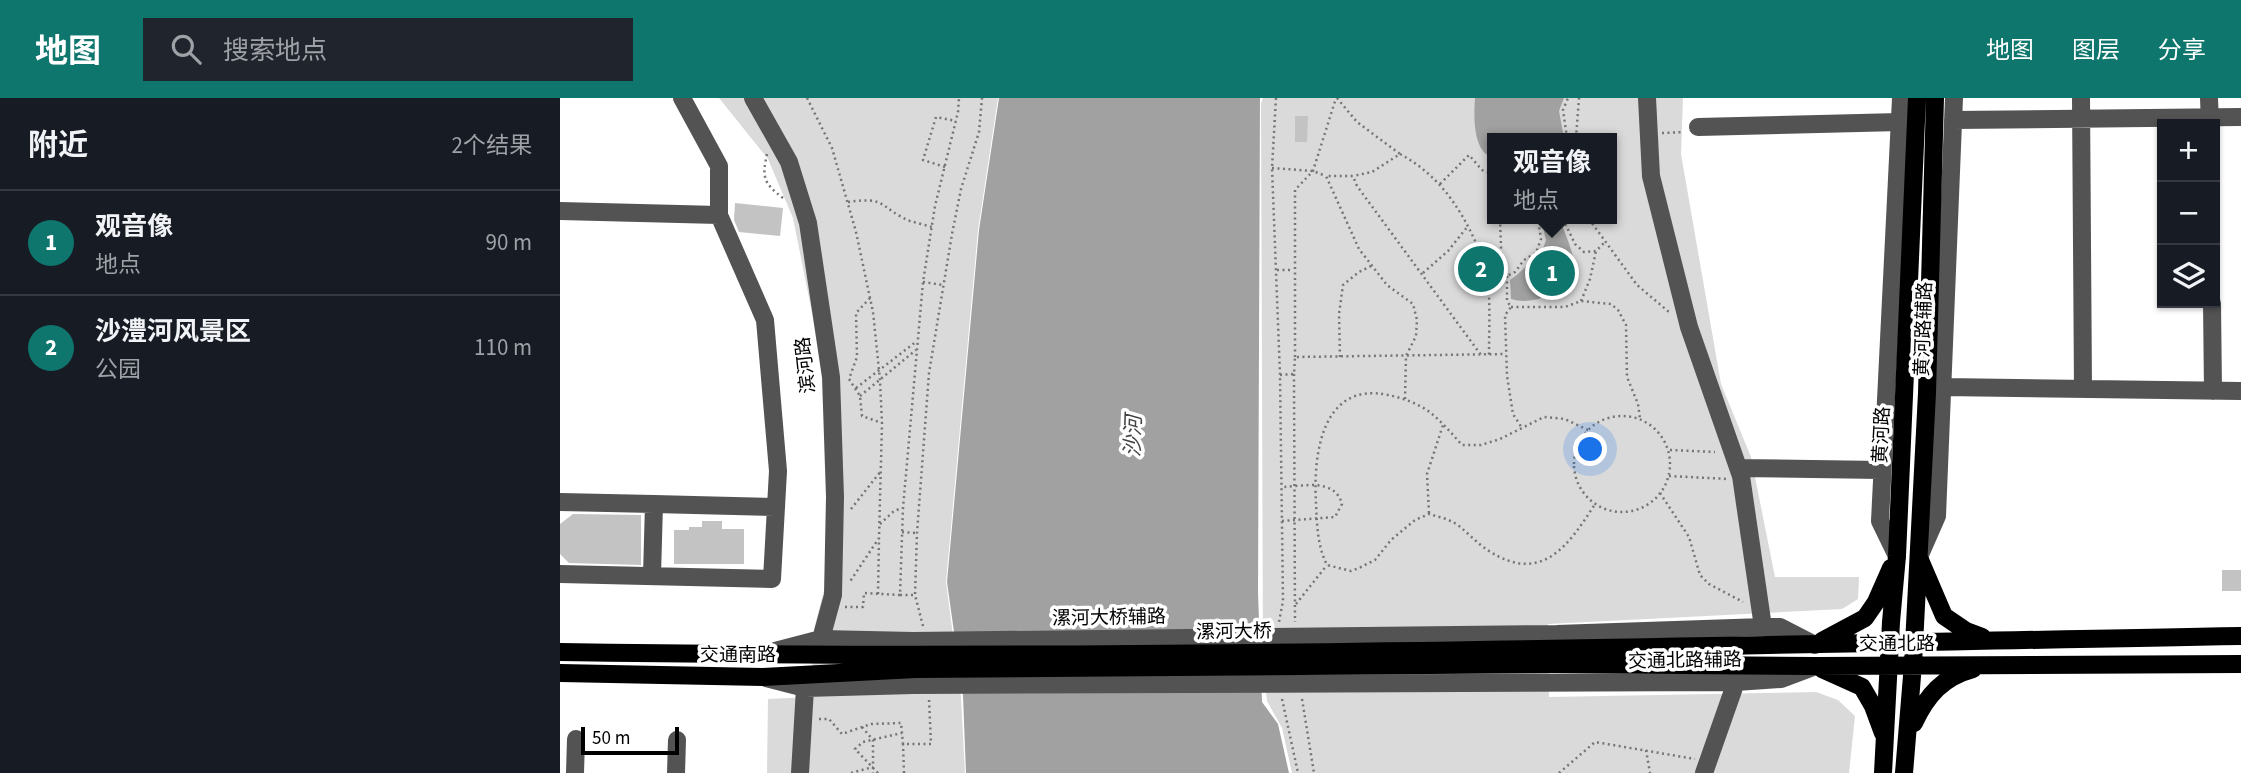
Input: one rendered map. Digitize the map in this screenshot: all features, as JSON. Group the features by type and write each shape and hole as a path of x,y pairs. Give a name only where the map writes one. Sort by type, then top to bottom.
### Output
{"main road":[{"name":"黄河路","path":"1883,773 1897,556 1917,98"},
{"path":"1905,773 1927,393 1935,98"},
{"path":"1815,645 1865,618 1876,603 1897,556"},
{"path":"1919,557 1944,617 1966,631 1992,641"},
{"name":"交通北路","path":"1555,649 2241,636"},
{"name":"交通北路","path":"1555,649 1816,666 2241,664"},
{"name":"漯河大桥","path":"917,668 1555,649"},
{"name":"交通南路","path":"560,652 756,655 917,668"},
{"path":"1907,744 1923,703 1940,683 1961,672 1989,664"},
{"path":"1816,666 1862,687 1873,706 1885,746"},
{"name":"交通南路","path":"560,673 763,677 917,668"}],"street":[{"path":"560,574 772,579 778,471 765,320 719,215 719,166 682,98"},
{"name":"滨河路","path":"753,98 789,162 805,214 831,377 835,496 833,595 821,639"},
{"path":"1647,98 1651,176 1685,314 1737,467 1762,620"},
{"name":"黄河路辅路","path":"1897,556 1880,521 1900,98"},
{"name":"黄河路辅路","path":"1919,557 1937,516 1954,98"},
{"path":"2081,98 2083,389"},
{"path":"2209,98 2210,119"},
{"path":"2220,120 2241,117"},
{"path":"1953,120 2157,120"},
{"path":"1698,127 1900,122"},
{"path":"560,211 719,215"},
{"path":"2212,308 2213,391"},
{"path":"1943,387 2241,391"},
{"path":"1737,467 1881,470"},
{"path":"560,502 776,507"},
{"path":"652,576 654,504"},
{"name":"交通北路辅路","path":"1555,649 1762,620 1815,645"},
{"path":"756,655 821,639 917,668"},
{"name":"交通北路辅路","path":"917,668 1552,682 1736,682 1781,679 1816,666"},
{"path":"763,677 804,688 917,668"},
{"path":"1706,767 1736,682"},
{"path":"800,773 804,688"},
{"path":"575,773 576,739"},
{"path":"676,773 677,740"},
{"path":"1907,744 1911,773"},
{"path":"1875,773 1885,746"}],"path":[{"path":"807,98 832,148 870,298 880,380 882,423 878,594"},
{"path":"900,595 903,508 922,282 959,98"},
{"path":"923,626 915,595 929,373 961,189 979,132 982,98"},
{"path":"1276,98 1272,168 1282,486 1283,601 1279,624"},
{"path":"1337,98 1357,122 1400,154 1420,165 1440,184 1468,226 1485,264 1487,276 1489,355"},
{"path":"1294,630 1295,190 1313,171 1337,98"},
{"path":"1566,133 1563,110 1568,98"},
{"path":"1576,133 1579,98"},
{"path":"945,167 923,160 936,117 956,121"},
{"path":"1649,134 1698,132 1698,127"},
{"path":"772,133 763,171 768,187 805,214"},
{"path":"1272,168 1313,171 1326,176 1353,176 1371,172 1400,154"},
{"path":"1440,184 1469,155 1487,172"},
{"path":"1326,176 1359,249 1395,292 1413,304 1417,320 1416,336 1406,356 1405,400"},
{"path":"1353,176 1357,186 1480,355"},
{"path":"847,202 866,199 880,201 908,220 932,227"},
{"path":"1500,224 1502,275"},
{"path":"1487,276 1507,276 1536,253 1541,239 1539,224"},
{"path":"1565,224 1575,244 1584,252 1596,251"},
{"path":"1592,224 1637,285 1669,312"},
{"path":"1423,274 1448,251 1468,226"},
{"path":"1581,301 1590,279 1596,251 1605,243"},
{"path":"1340,357 1339,314 1343,285 1349,278 1371,266"},
{"path":"1277,270 1293,270"},
{"path":"1507,276 1507,301 1511,307"},
{"path":"922,282 943,285"},
{"path":"870,298 856,313 857,358 849,379 860,396 862,416 882,423"},
{"path":"1511,307 1564,307 1581,301 1611,304 1618,310 1626,325 1627,377 1638,404 1640,419"},
{"path":"1511,307 1505,315 1507,376 1513,414 1522,428"},
{"path":"855,389 917,341"},
{"path":"860,396 916,350"},
{"path":"1294,357 1506,354"},
{"path":"1280,374 1294,374"},
{"path":"1588,430 1564,419 1544,417 1481,445 1462,445 1431,413 1405,400 1375,393 1358,393 1340,404 1320,436 1315,486 1321,555 1327,565 1351,571 1359,568 1375,560 1391,540 1415,520 1429,514 1458,525 1490,552 1511,562 1531,565 1547,560 1560,551 1576,534 1595,504"},
{"path":"1613,416 1640,419 1653,427 1669,450 1669,476 1660,493 1650,503 1637,510 1608,510 1595,504 1585,494 1574,468 1575,454 1588,430 1599,421 1613,416"},
{"path":"1429,514 1427,474 1443,425"},
{"path":"1669,450 1737,467"},
{"path":"1669,476 1737,467"},
{"path":"835,535 859,496 881,471"},
{"path":"1282,486 1328,486 1336,491 1342,504 1335,517 1282,521"},
{"path":"1660,493 1689,537 1700,575 1762,620"},
{"path":"880,524 894,511 903,508"},
{"path":"902,532 917,533"},
{"path":"848,585 879,538"},
{"path":"1295,606 1327,565"},
{"path":"830,607 863,607 864,593 915,595"},
{"path":"903,744 931,744 917,668"},
{"path":"1282,689 1282,702 1298,773"},
{"path":"1302,697 1314,773"},
{"path":"803,719 829,719 842,734 871,724 901,723 904,773"},
{"path":"862,727 873,740 873,773"},
{"path":"878,773 855,749 863,742 902,733"},
{"path":"1559,773 1595,742 1646,750 1706,767"},
{"path":"1644,773 1650,772 1646,750"},
{"path":"851,773 873,767"}],"shaded area":[{"path":"719,98 998,98 978,230 946,582 961,697 965,773 767,773 768,699 811,697 814,629 828,575 824,373 793,218 768,159"},
{"path":"1263,98 1683,98 1681,154 1721,384 1751,457 1775,577 1859,577 1858,599 1842,609 1548,624 1549,697 1816,692 1838,700 1855,716 1849,773 1292,773 1282,728 1267,701 1263,662"}],"water":[{"name":"沙河","path":"999,98 1260,98 1258,593 1262,702 1278,724 1289,773 966,773 963,696 947,582 979,230"},
{"path":"1475,98 1564,98 1559,111 1563,133 1487,133 1487,155 1477,139"},
{"path":"1542,224 1562,224 1574,263 1570,282 1562,290 1549,296 1521,301 1511,299 1510,280 1541,254 1546,240"}],"building":[{"path":"1295,116 1308,116 1307,142 1295,142"},
{"path":"735,203 783,208 780,236 739,232 734,220"},
{"path":"573,514 641,515 641,565 569,563 560,554 560,524"},
{"path":"702,521 722,521 722,529 744,529 744,564 674,564 674,530 702,527"},
{"path":"2222,570 2241,570 2241,591 2222,591"}],"place":[{"name":"沙澧河风景区","path":"1481,269"},
{"name":"观音像","path":"1552,273"}]}
